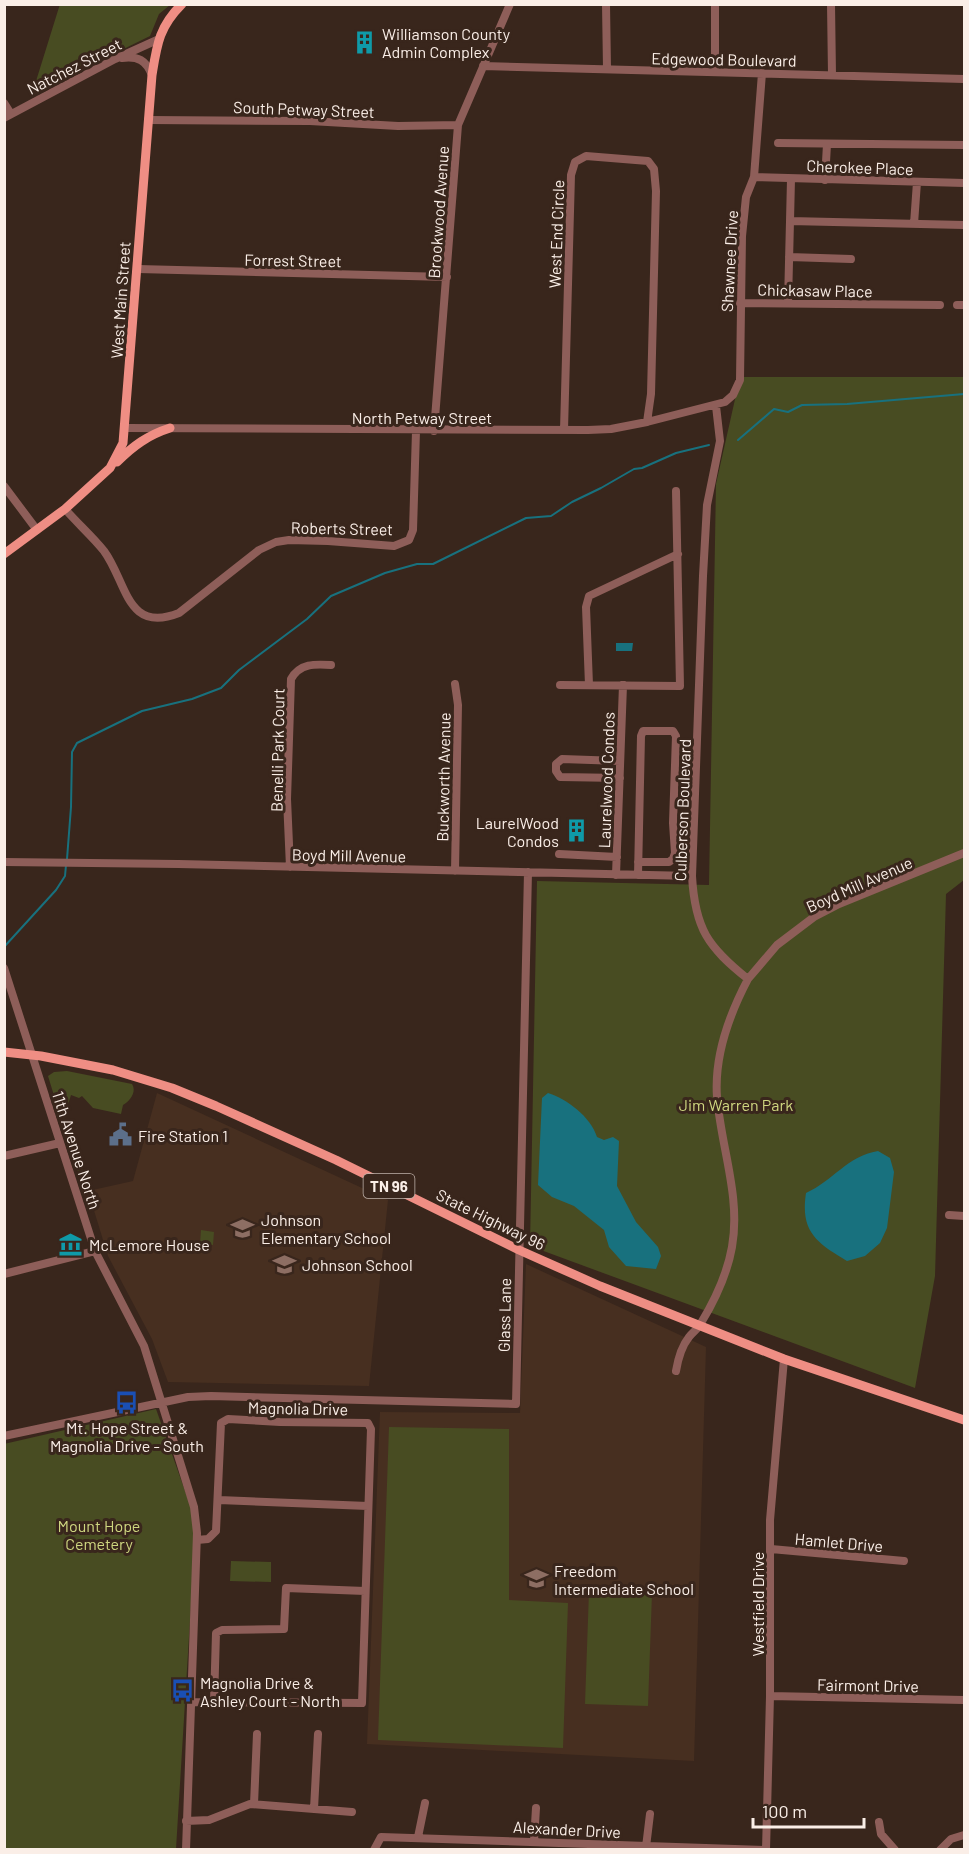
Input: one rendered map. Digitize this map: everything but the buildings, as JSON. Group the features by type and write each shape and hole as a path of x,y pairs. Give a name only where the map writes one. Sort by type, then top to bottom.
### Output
{"main road":[{"name":"West Main Street","path":"4,554 64,509 110,468 120,451 126,428 152,75 158,40 170,17 182,4"},
{"path":"110,468 136,444 152,434 170,428"},
{"name":"State Highway 96","path":"4,1052 113,1070 146,1079 216,1106 336,1160 600,1287 784,1359 964,1420"}],"street":[{"name":"Brookwood Avenue","path":"434,430 459,125 510,4"},
{"path":"606,4 607,69"},
{"path":"715,4 715,72"},
{"path":"831,4 832,75"},
{"name":"Natchez Street","path":"8,116 115,59 158,40"},
{"path":"115,59 138,58 147,64 152,75"},
{"name":"Edgewood Boulevard","path":"483,66 964,79"},
{"name":"Shawnee Drive","path":"716,406 734,395 740,380 742,236 746,197 754,177 762,73"},
{"path":"4,103 8,116"},
{"name":"South Petway Street","path":"148,120 310,121 398,126 459,125"},
{"path":"778,143 964,145"},
{"path":"825,180 827,144"},
{"name":"West End Circle","path":"564,430 571,175 575,162 586,156 648,161 654,169 656,191 651,394 647,422"},
{"name":"Cherokee Place","path":"754,177 964,183"},
{"path":"788,303 791,179"},
{"path":"914,224 916,182"},
{"path":"790,221 964,225"},
{"path":"789,257 852,259"},
{"name":"Forrest Street","path":"138,269 447,277"},
{"name":"Chickasaw Place","path":"740,303 940,305"},
{"name":"North Petway Street","path":"126,428 416,431 611,429 716,406"},
{"name":"Culberson Boulevard","path":"716,406 720,441 707,505 692,876 696,912 703,930 713,948 748,979"},
{"name":"Roberts Street","path":"64,509 104,552 130,602 139,613 153,619 165,618 179,613 259,550 276,542 328,541 394,546 409,540 413,530 416,431"},
{"path":"4,486 37,530"},
{"path":"560,685 680,686 676,491"},
{"path":"589,685 586,607 589,596 678,554"},
{"name":"Benelli Park Court","path":"290,867 287,799 291,679 299,669 307,666 331,665"},
{"name":"Buckworth Avenue","path":"455,684 459,705 455,871"},
{"name":"Laurelwood Condos","path":"616,875 623,685"},
{"path":"638,862 669,862 673,859 675,852 673,823 676,736 673,731 643,730 641,736 638,862 638,875"},
{"path":"620,761 562,759 556,764 556,771 560,777 620,778"},
{"name":"Boyd Mill Avenue","path":"748,979 777,945 814,916 964,853"},
{"path":"559,854 617,857"},
{"name":"Boyd Mill Avenue","path":"4,862 692,876"},
{"name":"Glass Lane","path":"163,1402 211,1396 516,1404 528,872"},
{"name":"11th Avenue North","path":"4,968 96,1251 144,1346 163,1402"},
{"path":"676,1371 683,1344 699,1327 717,1294 728,1265 734,1234 732,1182 717,1096 717,1075 722,1041 732,1010 748,979"},
{"path":"4,1156 60,1143"},
{"path":"949,1215 964,1216"},
{"path":"4,1274 96,1251"},
{"name":"Westfield Drive","path":"766,1850 770,1696 770,1520 784,1359"},
{"path":"4,1436 163,1402 194,1507 197,1539 186,1850"},
{"name":"Magnolia Drive","path":"191,1702 362,1703 371,1429 369,1423 228,1419 221,1423 216,1531 208,1539 197,1539"},
{"path":"219,1500 368,1506"},
{"name":"Hamlet Drive","path":"771,1549 904,1562"},
{"path":"214,1702 216,1634 222,1630 284,1629 286,1588 365,1591"},
{"name":"Fairmont Drive","path":"770,1696 964,1700"},
{"path":"254,1804 257,1734"},
{"path":"314,1809 318,1734"},
{"path":"418,1837 425,1803"},
{"path":"186,1821 209,1820 254,1804 352,1812"},
{"path":"534,1841 536,1808"},
{"path":"646,1846 650,1814"},
{"path":"879,1822 881,1834 895,1850"},
{"path":"940,1850 951,1839 964,1836"},
{"name":"Alexander Drive","path":"374,1850 381,1837 418,1837 766,1850"}],"shaded area":[{"name":"Johnson Elementary School","path":"157,1093 388,1200 369,1386 168,1382 152,1339 108,1256 88,1191 133,1181"},
{"name":"Freedom Intermediate School","path":"526,1264 706,1347 694,1761 367,1744 380,1412 520,1413"}],"green space":[{"path":"60,4 170,5 159,14 150,36 32,94"},
{"name":"Jim Warren Park","path":"740,377 964,377 964,880 946,894 935,1276 915,1388 530,1246 537,881 709,885 716,484"},
{"path":"67,1071 132,1084 134,1090 130,1099 123,1105 121,1114 93,1108 82,1096 79,1098 71,1095 63,1120 68,1120 85,1175 79,1177 48,1076 54,1072"},
{"path":"201,1230 214,1232 213,1245 200,1244"},
{"name":"Mount Hope Cemetery","path":"156,1409 196,1522 176,1849 5,1849 4,1444"},
{"path":"389,1427 509,1429 509,1600 568,1603 563,1748 378,1740"},
{"path":"231,1561 271,1562 271,1582 230,1581"},
{"path":"589,1591 652,1593 648,1706 585,1704"}],"water":[{"path":"616,643 633,643 632,651 616,651"},
{"path":"548,1093 563,1100 584,1116 597,1137 604,1140 613,1137 619,1141 617,1186 636,1222 658,1247 661,1256 656,1269 626,1266 609,1247 604,1230 574,1206 552,1197 538,1185 542,1098"},
{"path":"878,1151 890,1158 894,1172 887,1228 880,1243 865,1256 847,1261 819,1242 808,1227 806,1193 857,1158"}],"waterway":[{"path":"738,440 774,409 788,412 802,405 847,404 964,394"},
{"path":"67,859 72,752 77,743 142,711 192,699 221,688 239,670 307,619 331,596 385,573 417,564 433,564 526,518 551,516 572,502 634,469 642,468 676,453 709,445"},
{"path":"4,947 56,890 65,876 66,865"}],"place":[{"name":"Williamson County Admin Complex","path":"364,42"},
{"name":"LaurelWood Condos","path":"577,831"},
{"name":"Fire Station 1","path":"120,1135"},
{"name":"Johnson Elementary School","path":"243,1228"},
{"name":"McLemore House","path":"71,1244"},
{"name":"Johnson School","path":"284,1264"},
{"name":"Mt. Hope Street & Magnolia Drive - South","path":"127,1402"},
{"name":"Freedom Intermediate School","path":"536,1579"},
{"name":"Magnolia Drive & Ashley Court - North","path":"182,1691"}]}
